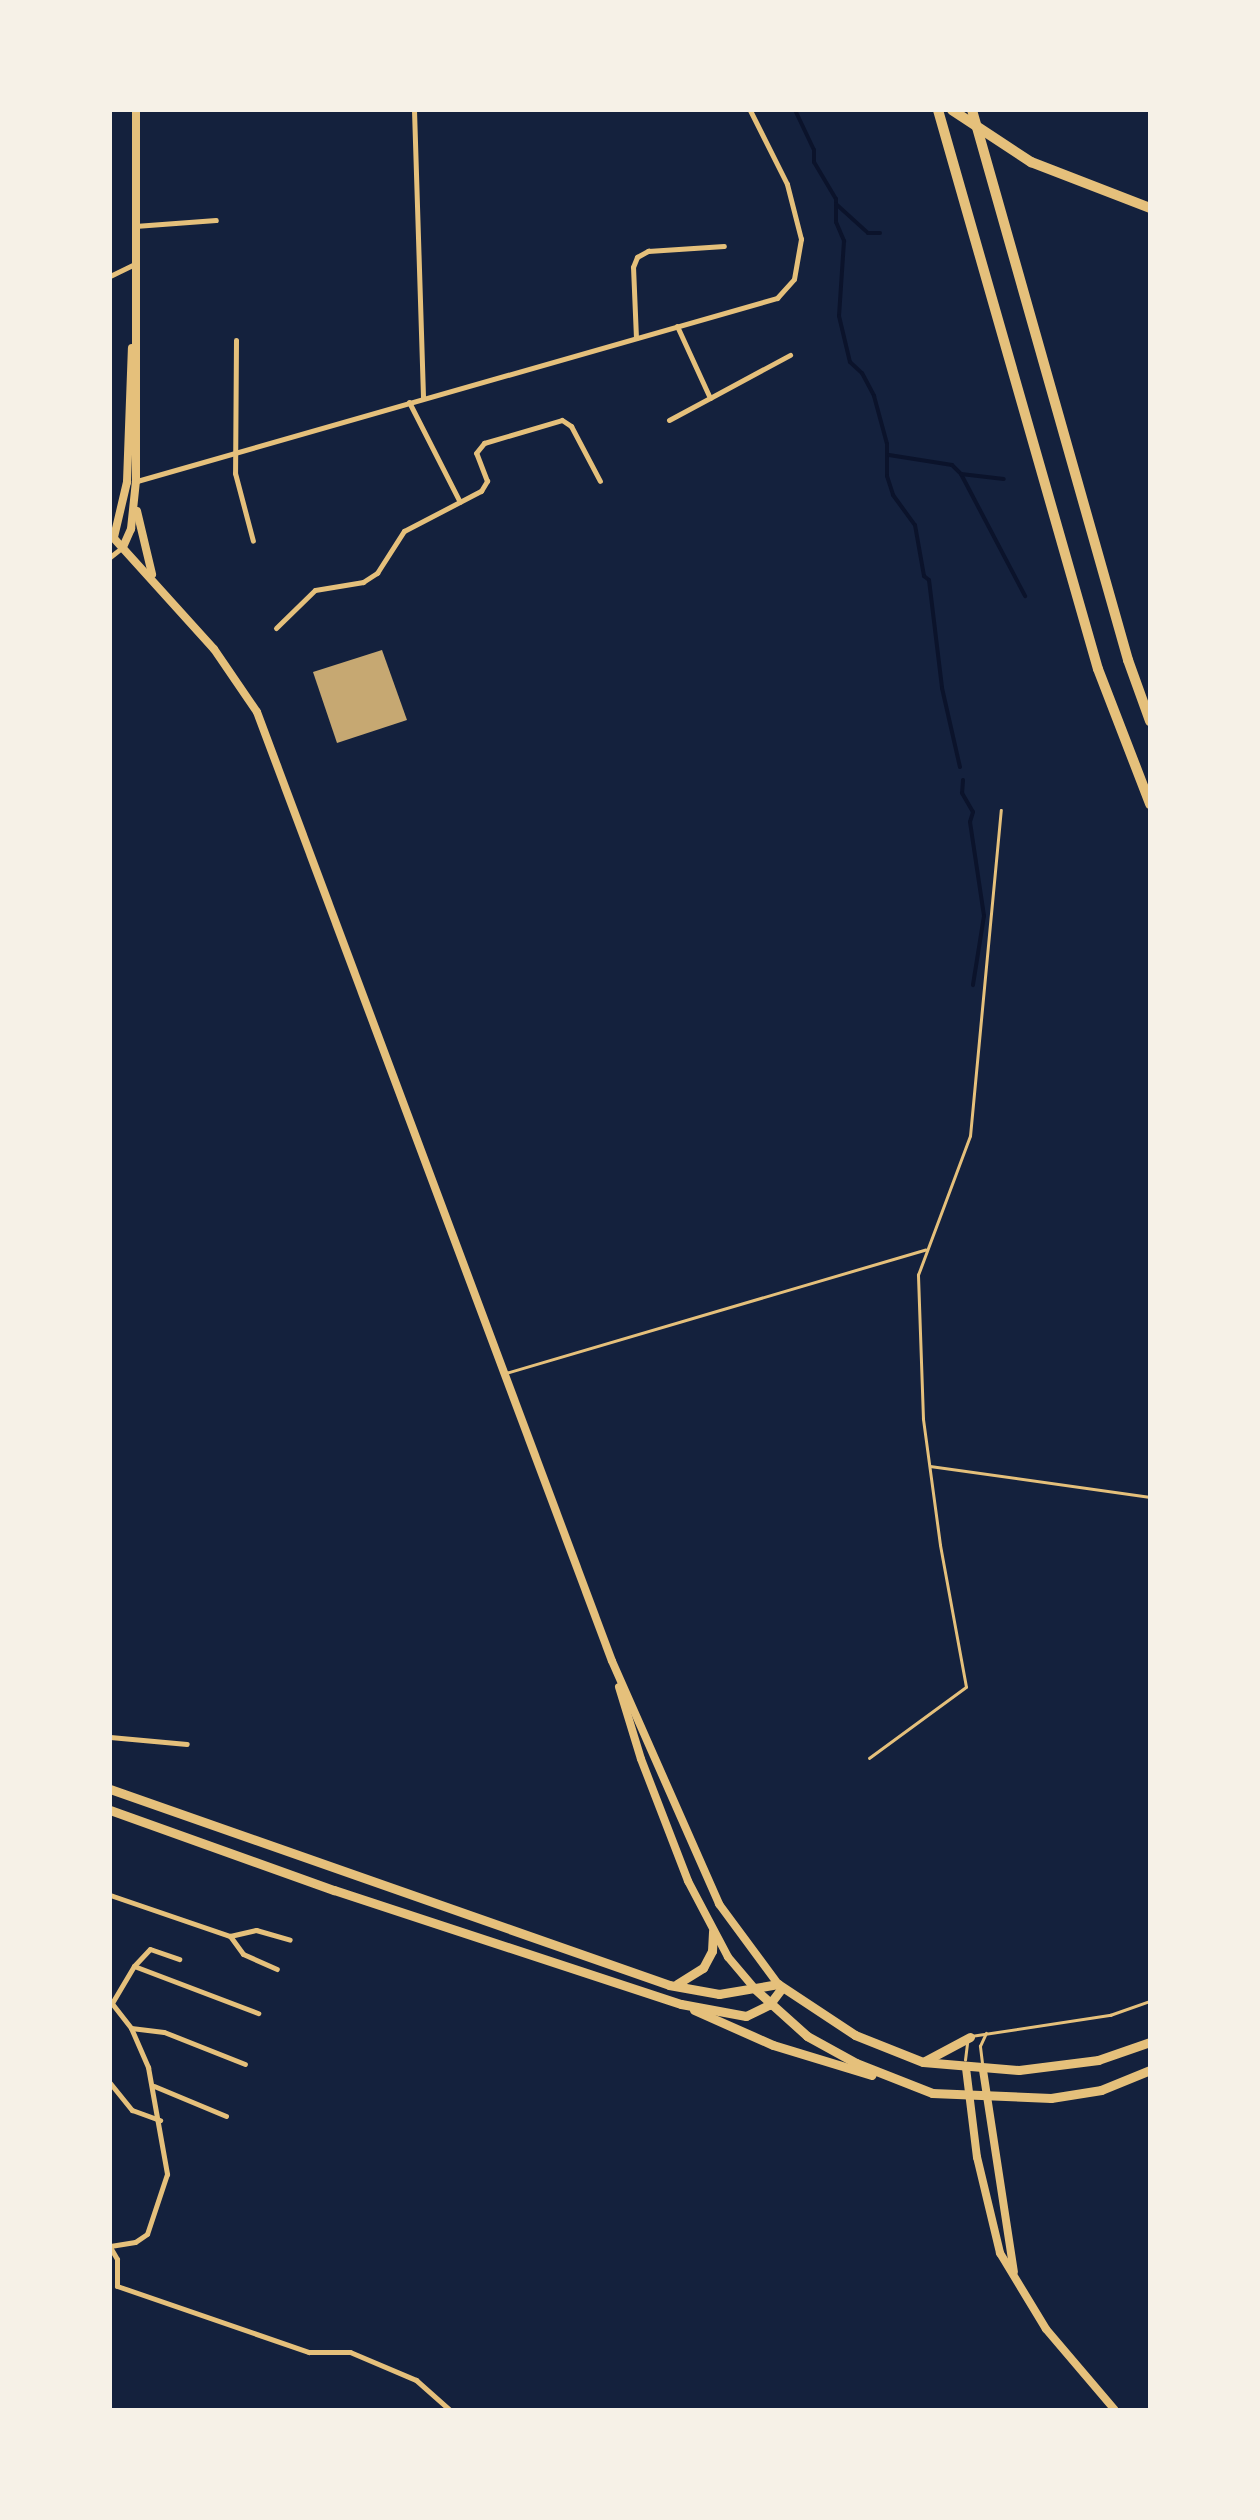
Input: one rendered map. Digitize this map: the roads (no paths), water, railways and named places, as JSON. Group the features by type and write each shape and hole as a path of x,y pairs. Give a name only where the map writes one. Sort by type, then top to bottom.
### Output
{"highway":[{"path":"938,110 1098,669 1150,804"},
{"path":"952,110 1031,162 1150,208"},
{"path":"972,110 1086,518 1150,721"}],"main road":[{"path":"136,110 132,482 142,544 154,579"},
{"path":"132,482 111,537 154,579 214,649 257,712 613,1664 719,1904 780,1986 856,2035 923,2062 983,2070 1061,2066 1150,2042"},
{"path":"123,547 135,502"},
{"path":"613,1664 641,1759 688,1881 713,1931 768,2005 807,2036 908,2086"},
{"path":"110,1789 669,1985 719,1994 780,1986"},
{"path":"153,1823 158,1805"},
{"path":"110,1810 334,1890 682,2004 773,2045 908,2086 968,2098 1051,2098 1101,2090 1150,2070"},
{"path":"195,1838 200,1820"},
{"path":"669,1985 688,1980 704,1968 712,1952 713,1931"},
{"path":"534,1956 539,1940"},
{"path":"682,2004 746,2016 768,2005 780,1986"},
{"path":"923,2062 944,2055 970,2037"},
{"path":"966,2068 968,2098 1000,2252 1066,2357 1115,2410"},
{"path":"983,2070 1014,2276"}],"street":[{"path":"414,110 423,398"},
{"path":"132,482 777,298 798,268 801,239 787,184 750,110"},
{"path":"135,226 216,220"},
{"path":"636,338 633,267 637,257 648,251 724,246"},
{"path":"110,276 135,264"},
{"path":"677,326 710,398"},
{"path":"236,340 235,473 253,541"},
{"path":"669,420 790,356"},
{"path":"409,402 460,504"},
{"path":"276,628 315,590 363,582 377,573 404,531 460,504 485,487 476,453 479,447 557,420 571,426 600,481"},
{"path":"110,557 123,547"},
{"path":"111,1735 187,1744"},
{"path":"110,1896 230,1936 256,1930 290,1940"},
{"path":"230,1936 238,1950 277,1969"},
{"path":"179,1959 150,1949 111,2002 132,2028 154,2086 167,2174 152,2224 142,2239 110,2247 117,2260 114,2287 309,2352 350,2352 416,2380 450,2410"},
{"path":"134,1966 258,2012"},
{"path":"132,2028 164,2032 245,2064"},
{"path":"110,2082 132,2110 160,2120"},
{"path":"154,2086 226,2116"}],"lane":[{"path":"869,1758 966,1687 923,1419 918,1283 970,1136 1002,810"},
{"path":"505,1373 927,1249"},
{"path":"930,1466 1150,1497"},
{"path":"966,2068 970,2037 1110,2015 1150,2001"},
{"path":"983,2070 980,2046 987,2032"}],"waterway":[{"path":"795,110 814,150 814,162 836,199 836,222 844,241 839,316 850,362 862,373 874,396 887,444 887,476 893,495 915,525 924,576 929,580 942,688 960,767"},
{"path":"836,204 868,233 880,233"},
{"path":"889,455 952,465 961,474 1025,596"},
{"path":"961,474 1004,479"},
{"path":"963,780 962,793 973,812 970,822 984,916 973,985"}]}
